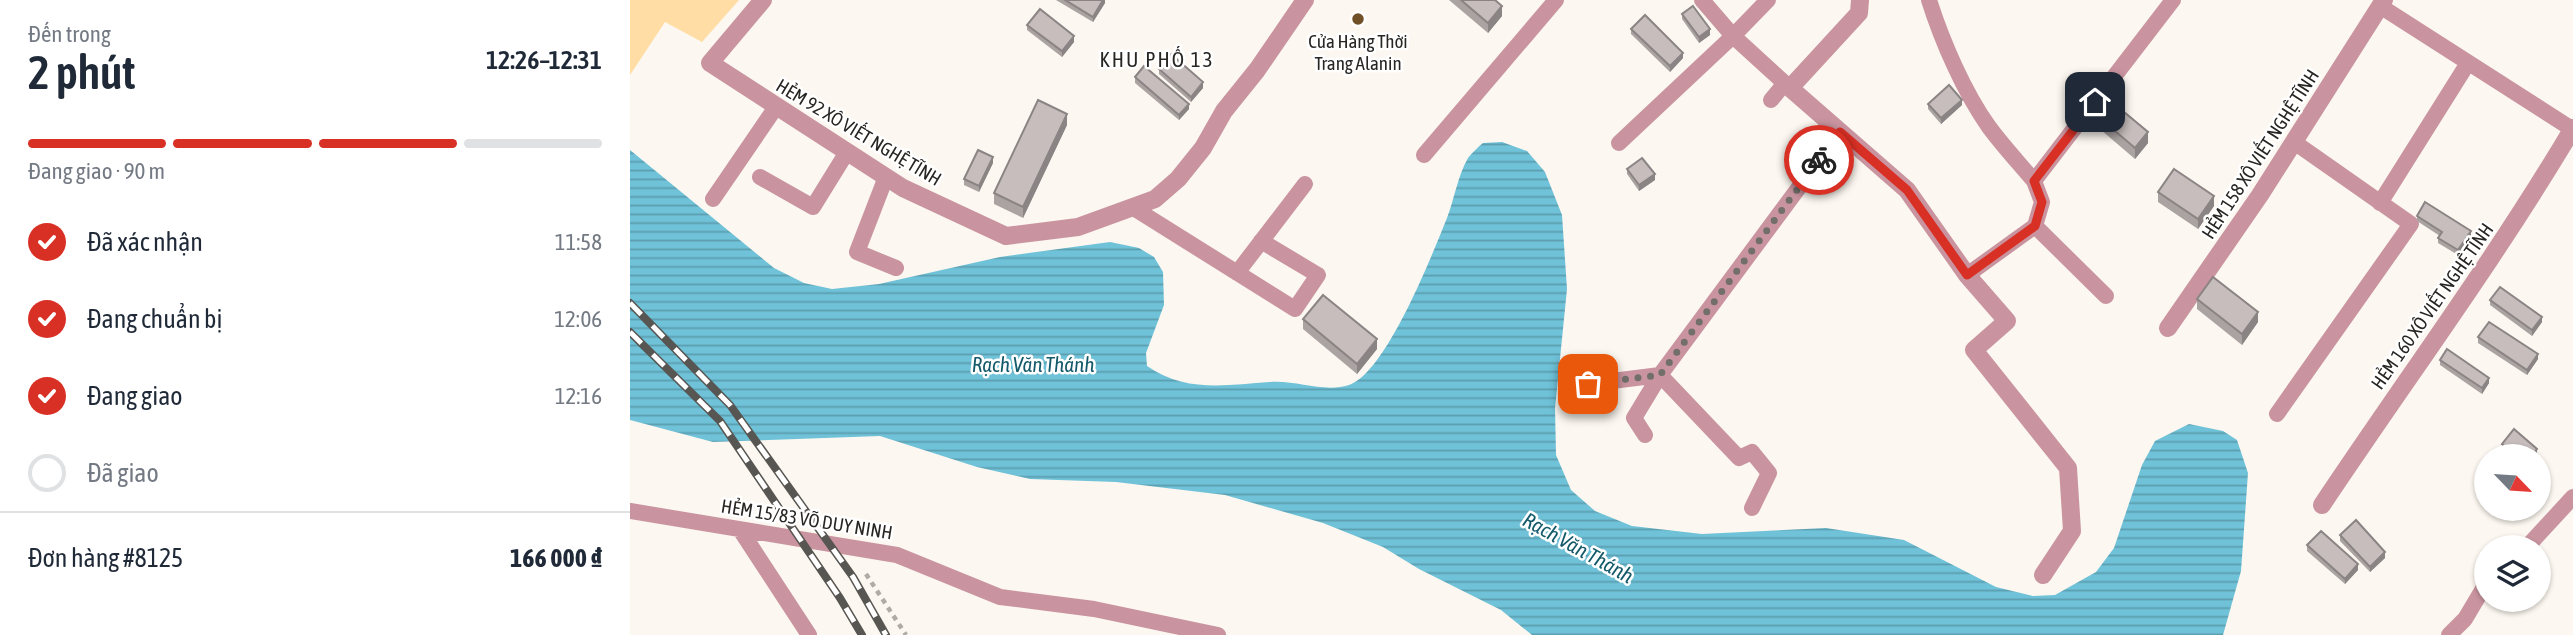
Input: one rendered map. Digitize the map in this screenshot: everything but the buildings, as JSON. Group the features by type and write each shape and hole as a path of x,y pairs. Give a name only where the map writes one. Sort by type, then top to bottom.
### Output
{"street":[{"name":"HẺM 92 XÔ VIẾT NGHỆ TĨNH","path":"763,0 710,63 903,188 1006,236 1078,227 1155,199 1178,179 1195,159 1224,111 1257,70 1305,0"},
{"path":"1860,0 1859,13 1788,86 1907,190 1967,275 2007,321 1974,351 2068,468 2072,531 2043,575"},
{"name":"HẺM 158 XÔ VIẾT NGHỆ TĨNH","path":"2168,328 2213,267 2382,3"},
{"name":"HẺM 160 XÔ VIẾT NGHỆ TĨNH","path":"2322,505 2406,381 2442,334 2573,129"}],"lane":[{"path":"1424,155 1556,0"},
{"path":"1702,0 1733,36 1788,86 1771,100"},
{"path":"1619,143 1768,0"},
{"path":"1929,0 1935,20 1966,88 1988,125 2034,181 2042,202 2035,226 1967,275"},
{"path":"2034,181 2173,0"},
{"path":"2382,3 2469,63 2573,129"},
{"path":"2381,203 2469,63"},
{"path":"713,199 776,107"},
{"path":"1644,435 1634,418 1660,375 1840,132"},
{"path":"2277,414 2411,224 2294,142"},
{"path":"760,177 813,207 847,152"},
{"path":"886,177 857,252 897,268"},
{"path":"1237,272 1305,184"},
{"path":"1132,207 1296,309 1318,275 1261,242"},
{"path":"2035,226 2106,296"},
{"path":"1588,384 1660,375"},
{"path":"1660,375 1739,458 1752,452 1769,473 1752,508"},
{"path":"2538,535 2573,497"},
{"name":"HẺM 15/83 VÕ DUY NINH","path":"630,511 897,555 1000,597 1094,609 1218,635"},
{"path":"741,531 809,635"},
{"path":"2449,635 2465,620 2474,604"}],"path":[{"path":"848,547 906,635"}],"shaded area":[{"path":"630,0 739,0 702,42 665,22 630,75"}],"water":[{"name":"Rạch Văn Thánh","path":"1502,142 1527,151 1545,172 1562,215 1567,289 1555,408 1556,455 1571,490 1595,511 1632,526 1702,534 1826,528 1904,540 1996,587 2033,596 2055,595 2096,572 2114,548 2142,465 2155,441 2189,424 2223,431 2237,440 2248,473 2241,571 2223,635 1532,635 1501,610 1419,569 1383,547 1323,523 1225,495 1116,482 1030,479 977,467 880,436 713,442 630,420 630,150 774,268 804,283 832,289 879,284 1000,257 1110,242 1139,248 1154,257 1163,272 1164,305 1146,353 1147,366 1162,375 1191,384 1280,382 1330,388 1349,385 1363,376 1378,359 1419,284 1447,218 1468,158 1483,143"}],"railway":[{"path":"630,303 730,405 853,577 886,635"},
{"path":"630,332 720,421 840,598 862,635"}],"way so far":[{"path":"1588,384 1660,375 1819,160"}],"place":[{"name":"Cửa Hàng Thời Trang Alanin","path":"1358,19"}],"district":[{"name":"KHU PHỐ 13","path":"1157,60"}],"route":[{"path":"1819,160 1840,132 1907,190 1967,275 2035,226 2042,202 2034,181 2095,102"}]}
